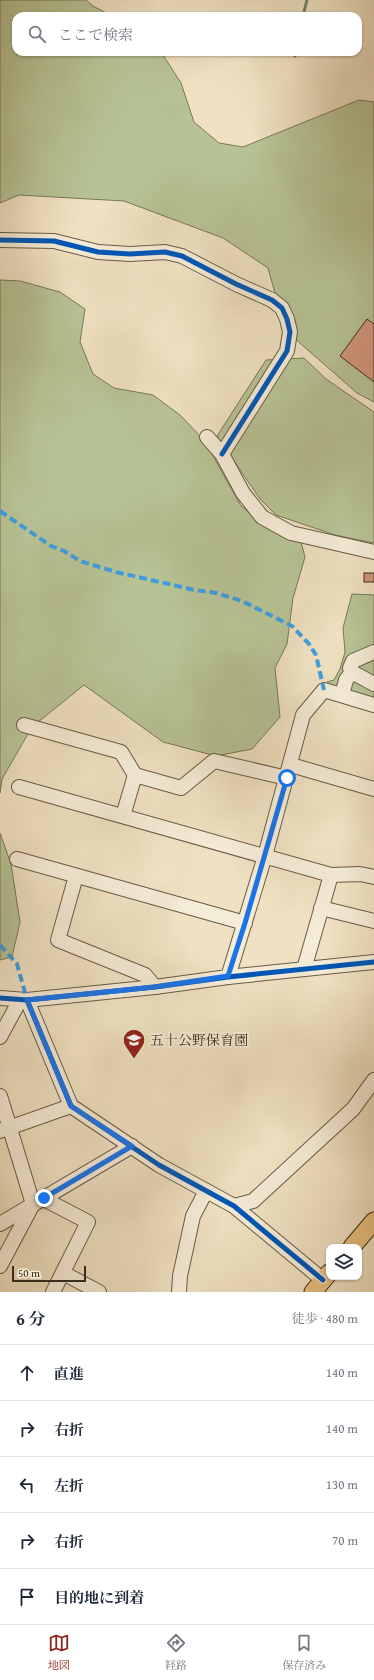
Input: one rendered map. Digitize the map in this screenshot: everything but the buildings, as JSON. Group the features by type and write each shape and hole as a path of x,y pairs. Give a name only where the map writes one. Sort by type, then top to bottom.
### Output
{"main road":[{"path":"355,1244 374,1221"}],"street":[{"path":"0,240 54,241 98,252 165,252 182,256 236,284 272,300 282,308 287,319 290,332 287,351 222,454"},
{"path":"207,437 222,454 243,493 262,517 291,533 374,552"},
{"path":"374,652 353,661 350,668 352,672 374,684"},
{"path":"342,695 346,680 352,672"},
{"path":"228,976 265,856 289,772 303,715 324,690 374,705"},
{"path":"24,725 121,752 135,775 181,788 214,761 289,772 374,789"},
{"path":"123,816 135,775"},
{"path":"19,787 331,875 360,874 374,877"},
{"path":"18,859 245,923"},
{"path":"304,969 331,875"},
{"path":"76,876 58,940 145,975 154,987"},
{"path":"321,908 374,921"},
{"path":"0,998 23,1000 154,987 228,976 374,962"},
{"path":"0,1037 23,1000"},
{"path":"23,1000 71,1106 159,1165 234,1206 322,1282"},
{"path":"234,1206 254,1201 353,1109 374,1080"},
{"path":"0,1096 5,1129 38,1201 88,1222 53,1292"},
{"path":"5,1129 71,1106"},
{"path":"0,1224 132,1146"},
{"path":"179,1292 180,1276 193,1216 206,1191"},
{"path":"0,1266 38,1201"},
{"path":"63,1273 99,1292"}],"green space":[{"path":"0,0 86,0 93,6 104,12 12,12 12,56 164,56 181,83 194,122 219,143 243,147 359,100 374,102 374,402 357,393 293,337 278,304 268,268 223,238 124,201 19,195 0,203"},
{"path":"0,280 20,281 60,292 85,309 80,342 93,374 114,388 153,395 180,415 204,440 241,506 270,528 301,542 305,557 293,598 287,644 275,668 280,717 252,749 216,756 163,742 84,685 32,727 2,779 0,793"},
{"path":"304,358 326,379 374,412 374,543 335,535 276,515 260,499 217,436 266,360"},
{"path":"352,594 374,595 374,701 325,684 334,680 340,669 345,652 343,628"},
{"path":"0,833 11,864 20,922 12,957 0,960"}],"waterway":[{"path":"304,12 307,0"}],"marked path":[{"path":"0,511 51,546 64,551 80,561 116,572 195,590 216,593 242,601 292,626 309,644 316,655 324,690"},
{"path":"0,945 17,964 27,1000"}],"cycle path":[{"path":"0,240 54,241 98,252 130,254 165,252 182,256 236,284 272,300 282,308 287,319 290,332 287,351 222,454"},
{"path":"0,998 27,1000 374,962"},
{"path":"27,1000 71,1106 159,1165 234,1206 323,1280"}],"place":[{"name":"五十公野保育園","path":"134,1060"}],"route":[{"path":"44,1198 132,1146 71,1106 27,1000 154,987 228,976 287,778"}]}
